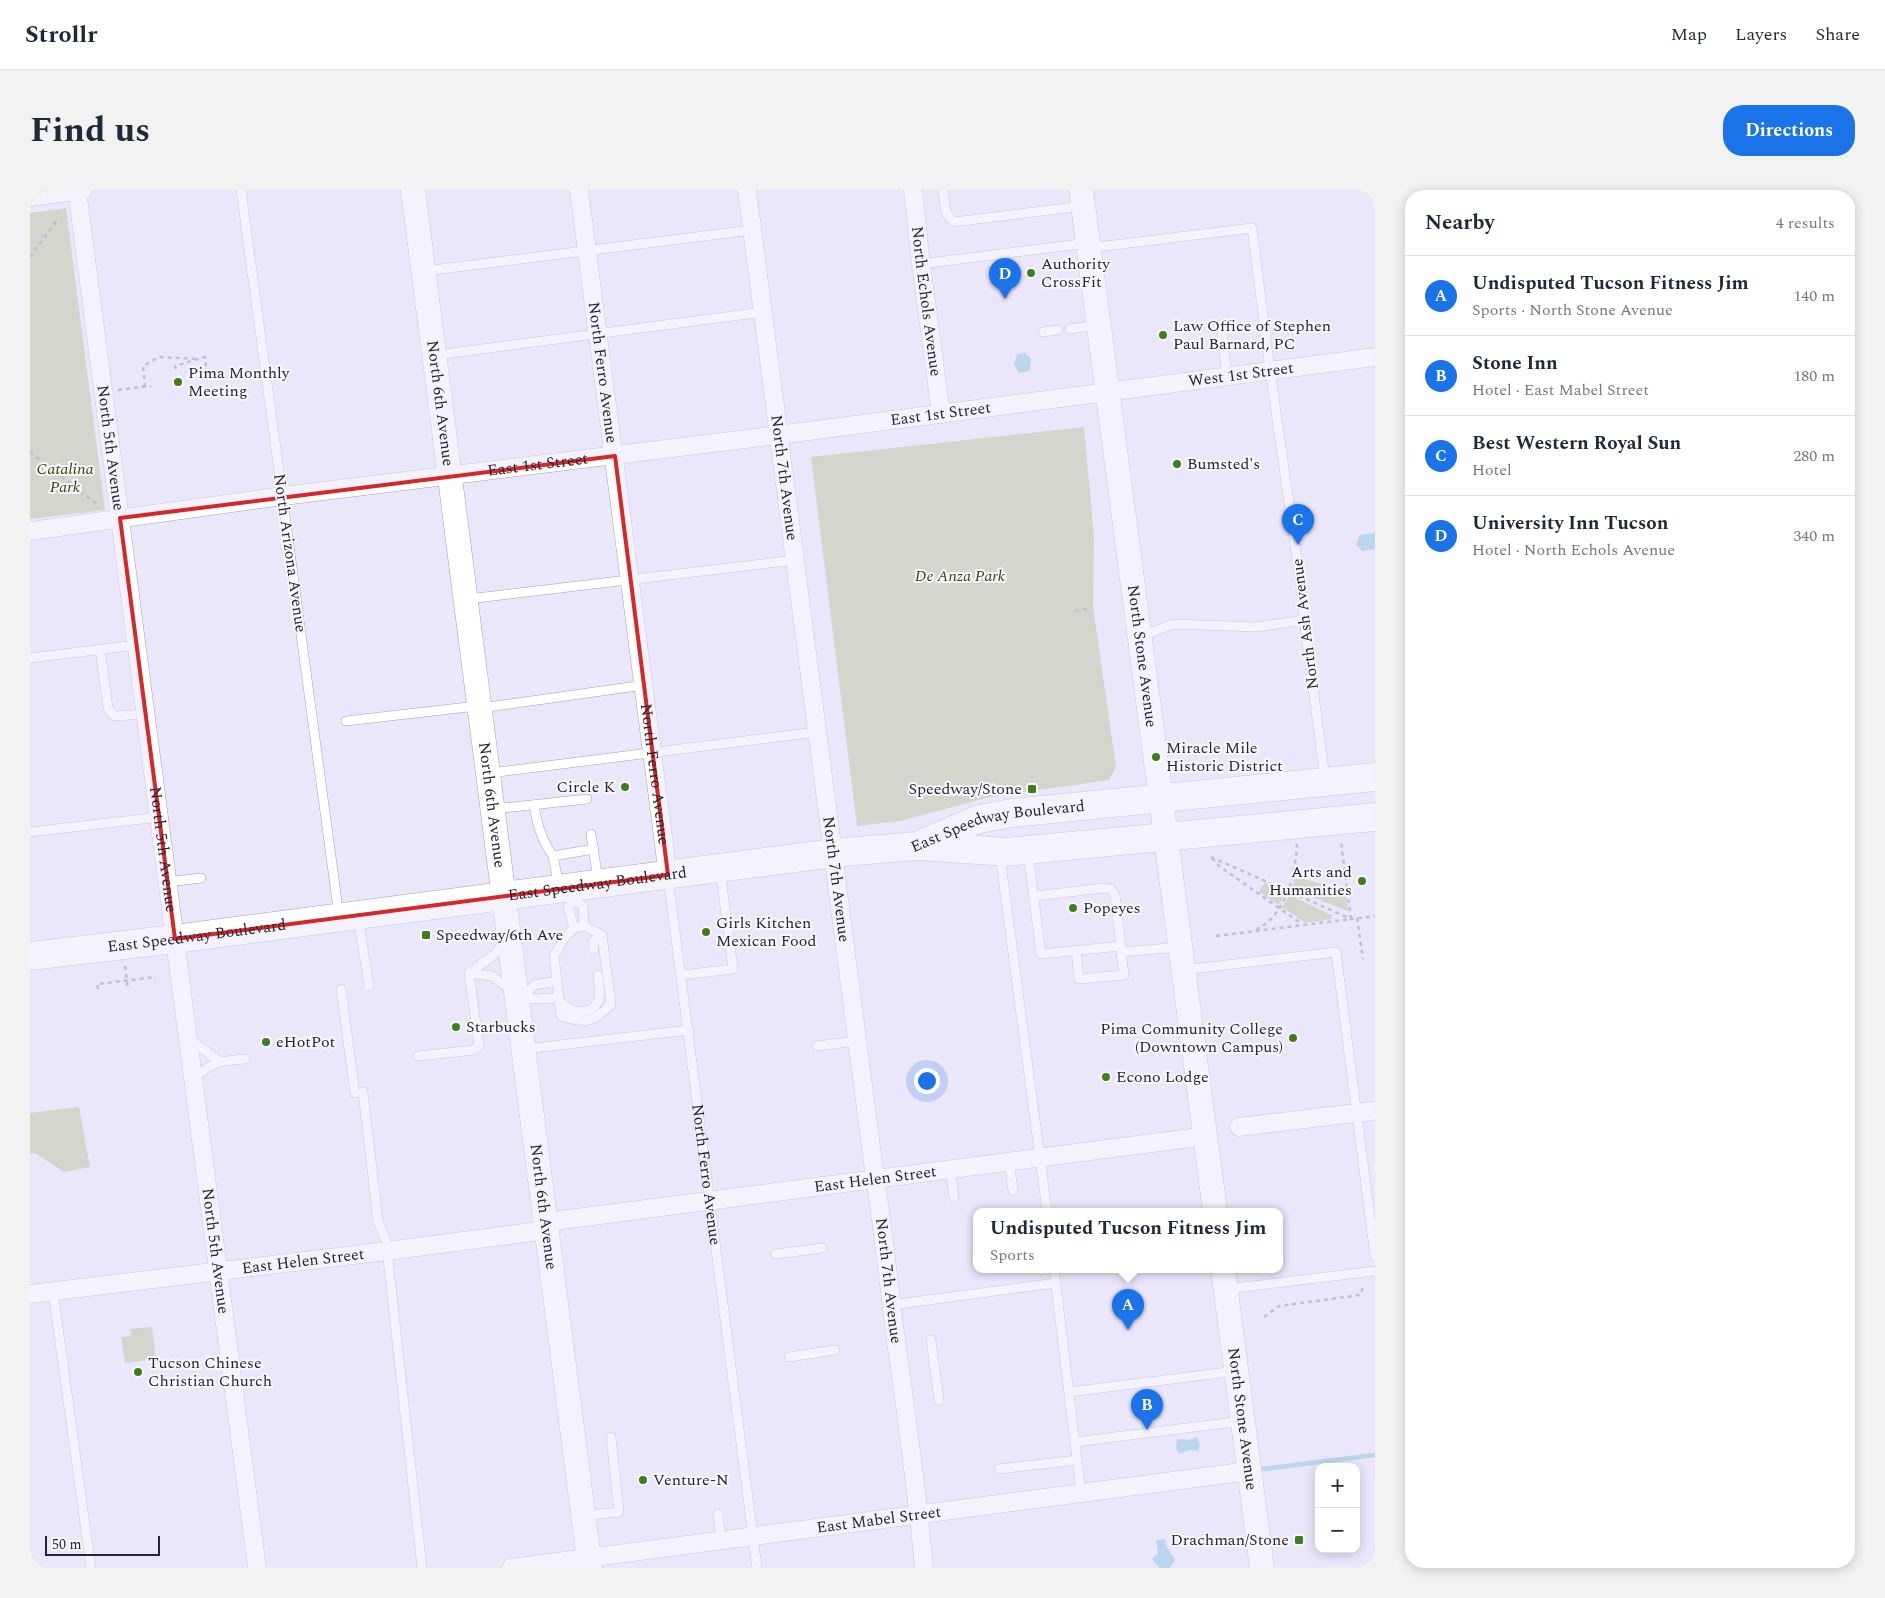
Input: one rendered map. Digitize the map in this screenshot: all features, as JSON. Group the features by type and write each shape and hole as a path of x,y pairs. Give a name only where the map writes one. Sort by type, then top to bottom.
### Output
{"main road":[{"name":"East Speedway Boulevard","path":"916,846 979,818 1012,813 1375,777"},
{"name":"East Speedway Boulevard","path":"30,956 504,896 576,890 668,875 833,853 916,846 989,851 1028,850 1375,817"}],"street":[{"path":"30,197 79,190"},
{"name":"North 5th Avenue","path":"79,190 192,1082 257,1568"},
{"name":"North 6th Avenue","path":"413,190 504,896 522,993 524,1049 589,1563"},
{"name":"North Ferro Avenue","path":"579,190 668,875"},
{"name":"North 7th Avenue","path":"747,190 875,1178 883,1223 891,1305 919,1513 924,1568"},
{"name":"North Echols Avenue","path":"913,190 941,414"},
{"name":"North Stone Avenue","path":"1082,198 1215,1208"},
{"name":"West 1st Street","path":"1107,392 1375,357"},
{"name":"East 1st Street","path":"30,532 283,496 615,456 1107,392"},
{"path":"1239,1127 1370,1111"},
{"name":"East Helen Street","path":"30,1294 387,1251 710,1200 1206,1136"},
{"name":"North Stone Avenue","path":"1224,1279 1262,1568"},
{"name":"East Mabel Street","path":"510,1568 589,1563 754,1535 1249,1471"}],"lane":[{"name":"North Arizona Avenue","path":"241,190 283,496 348,916 369,986"},
{"path":"943,190 946,213 954,222 1082,198"},
{"name":"North Ash Avenue","path":"1088,245 1252,228 1326,782"},
{"path":"423,272 752,230"},
{"path":"921,264 1088,245"},
{"path":"434,355 763,312"},
{"path":"1070,329 1099,325"},
{"path":"1043,332 1058,330"},
{"path":"1222,333 1227,376"},
{"path":"465,599 795,560"},
{"path":"1140,636 1173,624 1257,627 1304,620"},
{"path":"30,658 136,645"},
{"path":"100,649 108,708 114,716 146,714"},
{"path":"346,721 480,707 644,685"},
{"path":"488,773 653,754 817,732"},
{"path":"493,809 587,799"},
{"path":"534,805 541,837 576,890 583,906 584,926"},
{"path":"30,832 159,817"},
{"path":"574,928 568,907 594,850 591,834"},
{"path":"553,856 594,850"},
{"path":"1028,850 1041,954 1076,950 1121,949 1183,958 1296,957 1336,952 1370,1111 1375,1256"},
{"path":"989,851 1040,1156 1047,1208"},
{"path":"682,975 733,969 720,868"},
{"name":"North Ferro Avenue","path":"668,875 757,1568"},
{"path":"167,882 201,878"},
{"path":"1034,896 1104,888 1111,889 1115,895 1124,975 1079,980 1076,950"},
{"path":"584,926 602,935 611,1004 599,1017 588,1021 578,1022 561,1016 554,956 563,940 574,928 584,926"},
{"path":"594,949 593,941 602,935"},
{"path":"469,973 494,955 510,936"},
{"path":"469,973 492,976 532,999 558,998"},
{"path":"418,1056 474,1050 479,1045 469,973"},
{"path":"558,998 567,1008 580,1012 588,1011 596,1006 600,997 598,975"},
{"path":"522,993 534,985 557,981"},
{"path":"341,989 378,1221 386,1242 422,1568"},
{"path":"524,1049 689,1030"},
{"path":"187,1038 219,1061"},
{"path":"817,1046 857,1041"},
{"path":"192,1082 200,1073 219,1061 245,1059"},
{"path":"1009,1161 1013,1191"},
{"path":"950,1168 954,1196"},
{"path":"776,1254 822,1248"},
{"path":"1224,1279 1375,1271"},
{"path":"1055,1273 1081,1493"},
{"path":"891,1305 1056,1283"},
{"path":"54,1291 91,1568"},
{"path":"931,1340 939,1400"},
{"path":"790,1357 835,1350"},
{"path":"1069,1392 1236,1371"},
{"path":"1075,1442 1243,1421"},
{"path":"583,1516 619,1512 611,1437"},
{"path":"999,1469 1077,1460"},
{"path":"718,1514 721,1540"}],"path":[{"path":"30,257 58,219"},
{"path":"145,387 143,366 159,357 199,358"},
{"path":"176,369 175,366 205,357 207,377"},
{"path":"104,392 151,386"},
{"path":"30,452 101,507"},
{"path":"1075,611 1087,609"},
{"path":"1341,839 1351,919"},
{"path":"1254,931 1262,927 1279,908 1289,891 1295,866 1297,843"},
{"path":"1303,925 1219,866 1212,857 1351,919"},
{"path":"1216,936 1375,916"},
{"path":"1358,918 1363,959"},
{"path":"125,966 128,990"},
{"path":"98,989 98,984 156,977"},
{"path":"1264,1317 1279,1306 1360,1295 1364,1287"}],"highlighted area":[{"path":"615,456 668,875 175,939 120,518"}],"green space":[{"name":"Catalina Park","path":"66,208 105,510 30,519 30,213"},
{"name":"De Anza Park","path":"1084,427 1094,536 1093,606 1116,767 1109,780 990,797 900,821 857,826 811,457"},
{"path":"1295,877 1346,890 1348,911 1292,889"},
{"path":"1265,882 1286,893 1279,905 1259,892"},
{"path":"1290,895 1331,915 1332,919 1305,923 1282,907"},
{"path":"79,1107 90,1167 64,1172 35,1153 30,1154 30,1113"},
{"path":"152,1327 156,1359 125,1363 121,1337 131,1336 130,1329"}],"water":[{"path":"1025,353 1031,359 1030,371 1019,373 1014,364 1017,354"},
{"path":"1375,533 1375,549 1362,551 1356,544 1360,535"},
{"path":"1197,1437 1200,1445 1198,1451 1190,1450 1179,1454 1176,1448 1177,1439 1189,1440"},
{"path":"1165,1539 1167,1547 1175,1560 1170,1568 1160,1568 1152,1559 1158,1553 1156,1540"}],"waterway":[{"path":"1255,1470 1375,1455"}],"place":[{"name":"Authority CrossFit","path":"1031,273"},
{"name":"University Inn Tucson","path":"1005,299"},
{"name":"Law Office of Stephen Paul Barnard, PC","path":"1163,335"},
{"name":"Pima Monthly Meeting","path":"178,382"},
{"name":"Bumsted's","path":"1177,464"},
{"name":"Best Western Royal Sun","path":"1298,545"},
{"name":"Miracle Mile Historic District","path":"1156,757"},
{"name":"Circle K","path":"625,787"},
{"name":"Speedway/Stone","path":"1032,789"},
{"name":"Arts and Humanities","path":"1362,881"},
{"name":"Popeyes","path":"1073,908"},
{"name":"Girls Kitchen Mexican Food","path":"706,932"},
{"name":"Speedway/6th Ave","path":"426,935"},
{"name":"Starbucks","path":"456,1027"},
{"name":"Pima Community College (Downtown Campus)","path":"1293,1038"},
{"name":"eHotPot","path":"266,1042"},
{"name":"Econo Lodge","path":"1106,1077"},
{"name":"Undisputed Tucson Fitness Jim","path":"1128,1330"},
{"name":"Tucson Chinese Christian Church","path":"138,1372"},
{"name":"Stone Inn","path":"1147,1430"},
{"name":"Venture-N","path":"643,1480"},
{"name":"Drachman/Stone","path":"1299,1540"}]}
